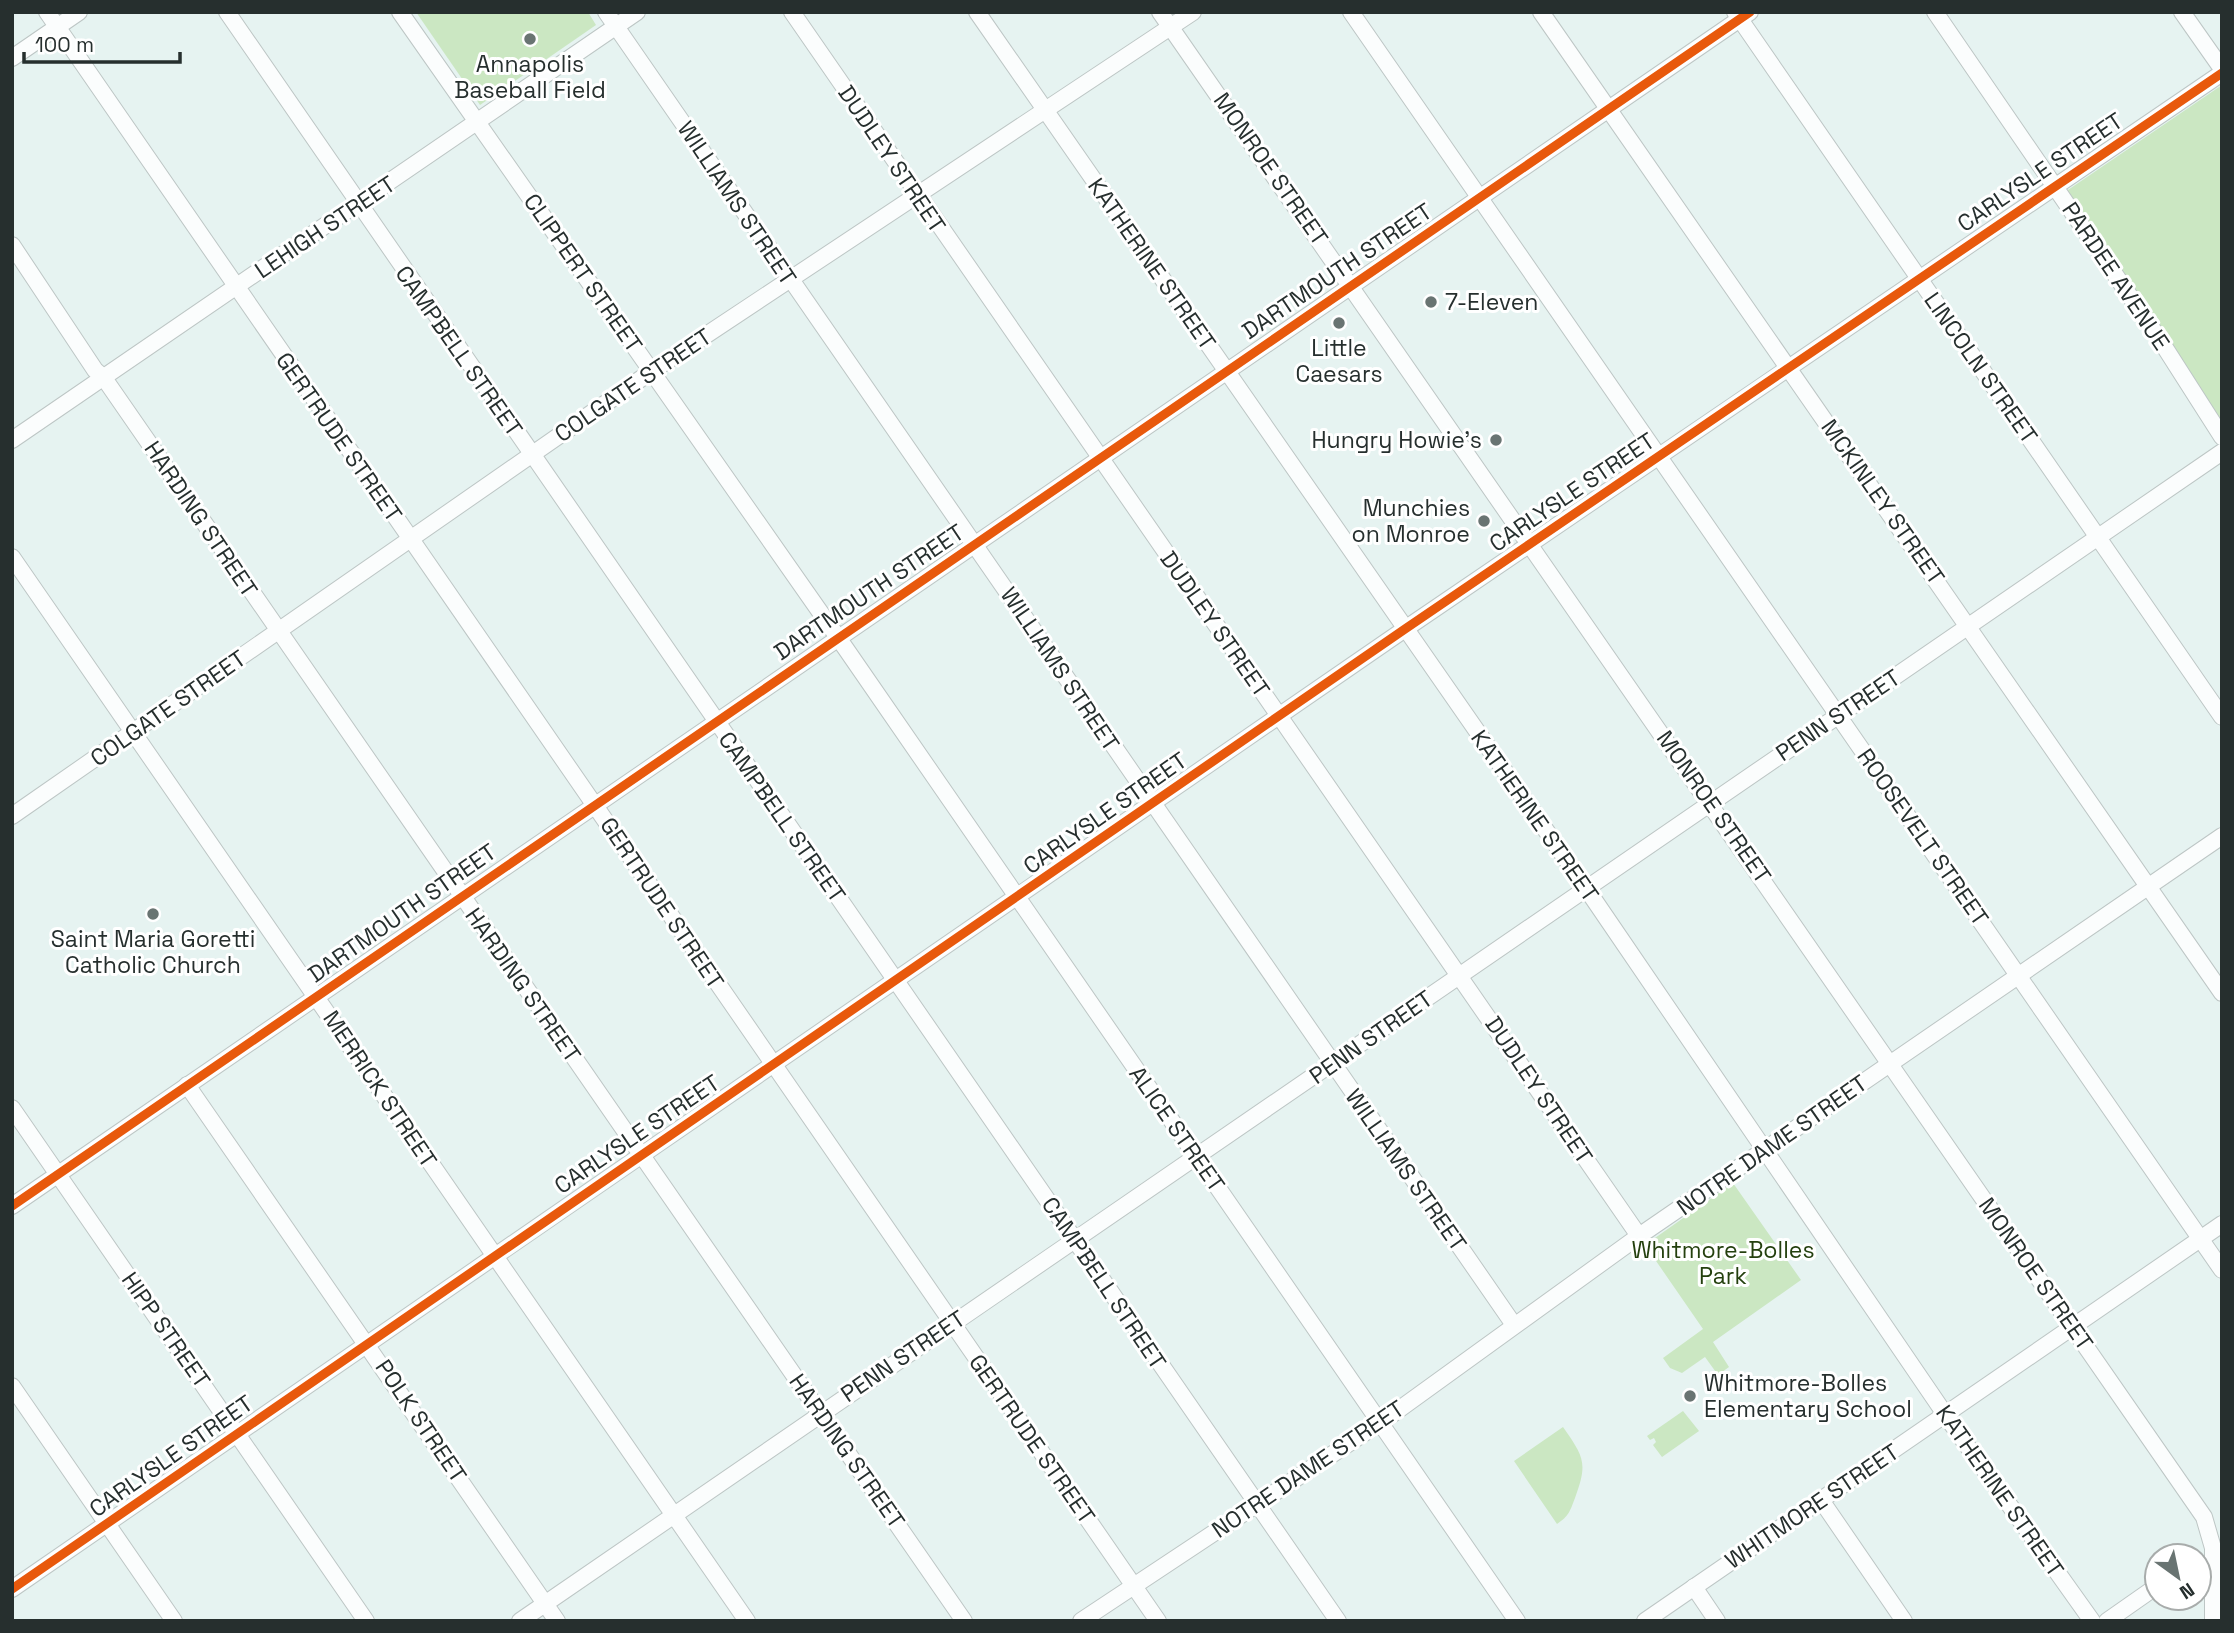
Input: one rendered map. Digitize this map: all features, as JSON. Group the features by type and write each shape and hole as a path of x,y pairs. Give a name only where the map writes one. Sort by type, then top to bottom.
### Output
{"street":[{"name":"GERTRUDE STREET","path":"47,12 1158,1621"},
{"path":"12,58 79,12"},
{"name":"CAMPBELL STREET","path":"227,12 531,456 1338,1621"},
{"name":"CLIPPERT STREET","path":"400,12 837,637"},
{"name":"WILLIAMS STREET","path":"606,12 1514,1325"},
{"name":"LEHIGH STREET","path":"12,440 637,12"},
{"name":"DUDLEY STREET","path":"792,12 1098,458 1280,716 1639,1236"},
{"name":"KATHERINE STREET","path":"978,12 1586,888 1945,1414 2092,1621"},
{"name":"MONROE STREET","path":"1160,12 1352,284 2204,1517 2218,1546 2213,1621"},
{"name":"COLGATE STREET","path":"12,816 652,371 1193,12"},
{"name":"ROOSEVELT STREET","path":"1351,12 2222,1270"},
{"name":"MCKINLEY STREET","path":"1541,12 1790,367 2222,993"},
{"name":"PARDEE AVENUE","path":"1935,12 2169,353 2222,438"},
{"path":"2182,12 2222,71"},
{"name":"DARTMOUTH STREET","path":"12,1206 974,543 1610,110 1742,15"},
{"name":"LINCOLN STREET","path":"1742,15 1919,278 2222,717"},
{"name":"CARLYSLE STREET","path":"12,1589 1405,629 2222,71"},
{"name":"HARDING STREET","path":"12,245 964,1621"},
{"name":"PENN STREET","path":"520,1621 1196,1154 1332,1064 2222,452"},
{"name":"MERRICK STREET","path":"12,558 747,1621"},
{"name":"ALICE STREET","path":"837,637 1517,1621"},
{"name":"NOTRE DAME STREET","path":"1081,1621 1379,1422 1639,1236 2222,836"},
{"name":"POLK STREET","path":"187,1086 557,1621"},
{"name":"HIPP STREET","path":"12,1108 366,1621"},
{"name":"WHITMORE STREET","path":"1645,1621 2222,1224"},
{"path":"12,1385 174,1621"},
{"path":"1821,1500 1904,1621"},
{"path":"1694,1587 1717,1621"},
{"path":"2107,1621 2143,1596"}],"green space":[{"path":"416,12 588,12 596,25 480,105"},
{"path":"2222,85 2222,421 2065,192"},
{"name":"Whitmore-Bolles Park","path":"1733,1183 1801,1280 1713,1342 1729,1367 1718,1375 1705,1357 1682,1373 1670,1368 1663,1358 1703,1329 1645,1245"},
{"path":"1683,1411 1699,1431 1662,1457 1653,1445 1656,1442 1654,1438 1650,1440 1647,1436"},
{"path":"1563,1427 1579,1453 1582,1476 1570,1510 1557,1524 1514,1461"}],"cycle path":[{"path":"12,1206 1750,12"},
{"path":"12,1589 1405,629 2222,73"}],"place":[{"name":"Annapolis Baseball Field","path":"530,39"},
{"name":"7-Eleven","path":"1431,302"},
{"name":"Little Caesars","path":"1339,323"},
{"name":"Hungry Howie's","path":"1496,440"},
{"name":"Munchies on Monroe","path":"1484,521"},
{"name":"Saint Maria Goretti Catholic Church","path":"153,914"},
{"name":"Whitmore-Bolles Elementary School","path":"1690,1396"}]}
